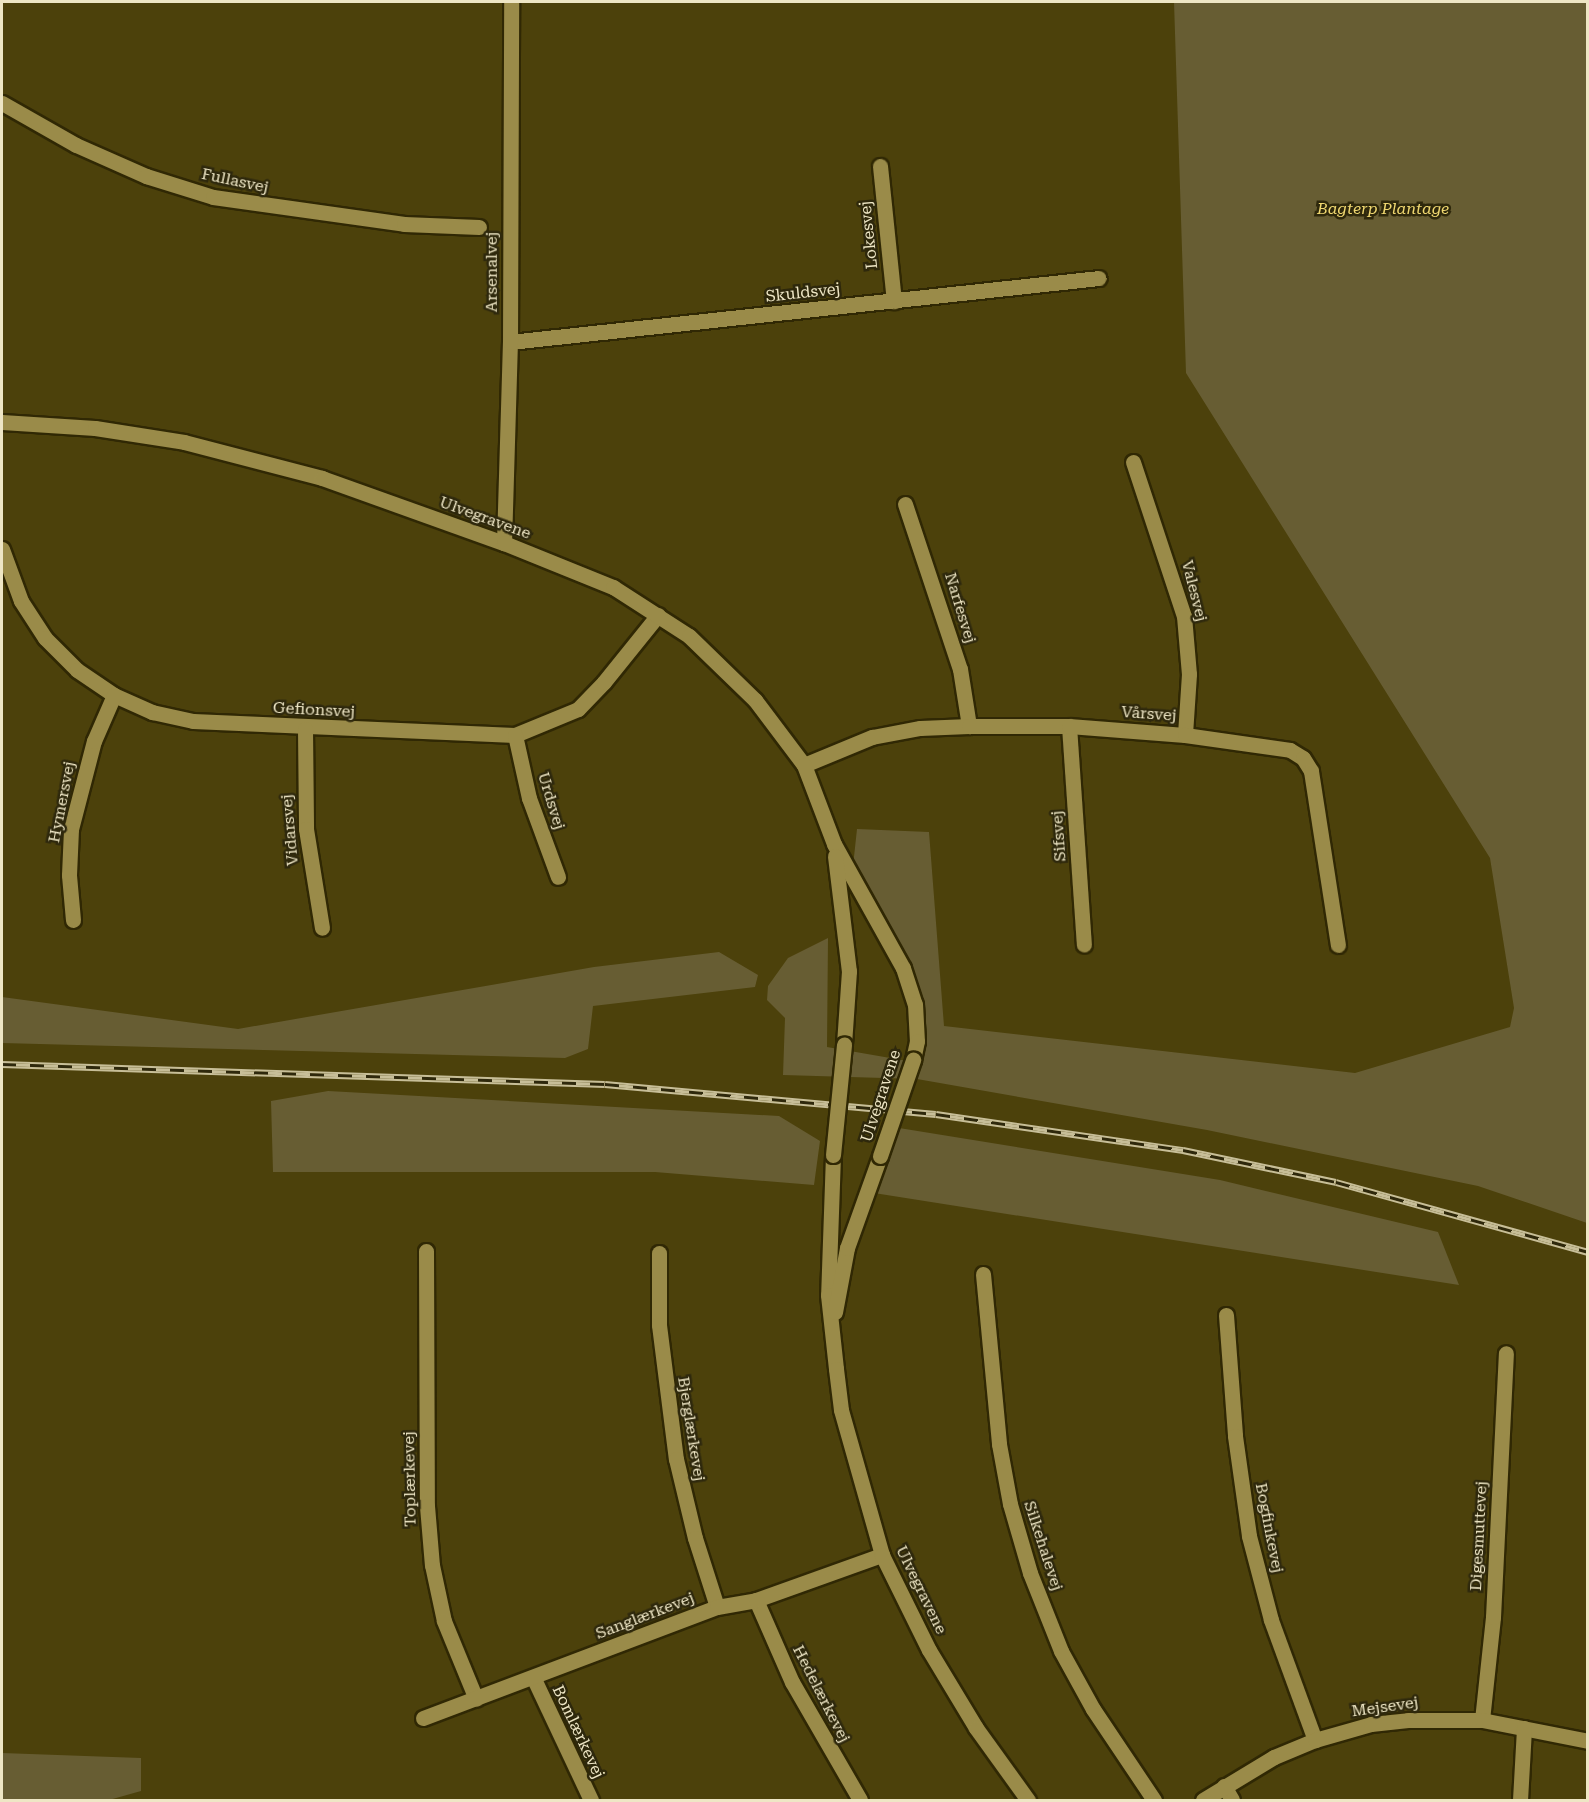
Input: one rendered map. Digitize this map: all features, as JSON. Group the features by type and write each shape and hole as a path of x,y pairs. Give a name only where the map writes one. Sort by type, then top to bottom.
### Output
{"street":[{"name":"Arsenalvej","path":"504,543 510,342 511,2"},
{"name":"Fullasvej","path":"2,103 76,145 146,176 213,197 381,222 479,227"},
{"name":"Lokesvej","path":"880,166 894,301"},
{"name":"Skuldsvej","path":"510,342 1099,278"},
{"name":"Ulvegravene","path":"2,422 95,428 241,455 322,478 504,543 613,587 658,615 722,663 755,700 804,765 834,844 903,968 915,1004 917,1041 913,1060 847,1248 833,1336"},
{"name":"Valesvej","path":"1133,462 1184,616 1189,674 1185,735"},
{"name":"Narfesvej","path":"904,504 960,669 969,726"},
{"name":"Gefionsvej","path":"2,549 21,601 45,638 77,670 114,695 152,712 193,721 305,729 515,735 578,709 604,682 658,615"},
{"name":"Hymersvej","path":"73,920 69,875 71,829 87,763 114,695"},
{"name":"Vårsvej","path":"804,765 872,736 920,728 969,726 1069,726 1185,735 1290,750 1303,758 1311,771 1338,945"},
{"name":"Sifsvej","path":"1069,726 1084,944"},
{"name":"Vidarsvej","path":"305,729 306,829 322,928"},
{"name":"Urdsvej","path":"515,735 529,798 558,877"},
{"name":"Ulvegravene","path":"834,844 849,971 833,1155 828,1284 841,1410 882,1555 929,1650 976,1728 1028,1800"},
{"name":"Toplærkevej","path":"426,1251 427,1506 432,1565 444,1621 476,1699"},
{"name":"Bjerglærkevej","path":"659,1253 659,1325 673,1437 695,1538 717,1607"},
{"name":"Silkehalevej","path":"983,1274 999,1444 1010,1504 1030,1573 1061,1651 1092,1708 1155,1800"},
{"name":"Bogfinkevej","path":"1226,1315 1235,1436 1249,1536 1271,1620 1315,1740"},
{"name":"Digesmuttevej","path":"1482,1720 1493,1617 1506,1353"},
{"name":"Sanglærkevej","path":"423,1718 534,1679 717,1607 756,1600 882,1555"},
{"name":"Hedelærkevej","path":"756,1600 792,1683 860,1800"},
{"name":"Bomlærkevej","path":"534,1679 591,1800"},
{"name":"Mejsevej","path":"1203,1800 1274,1756 1315,1740 1371,1724 1408,1720 1482,1720 1587,1741"},
{"path":"1520,1800 1524,1728"},
{"path":"1224,1786 1232,1800"}],"green space":[{"name":"Bagterp Plantage","path":"1174,2 1587,2 1587,1223 1478,1186 1207,1130 917,1079 783,1075 785,1018 767,1000 768,986 788,958 828,938 827,1047 919,1063 926,1031 914,973 853,866 857,829 929,832 944,1026 1355,1073 1510,1027 1514,1008 1490,858 1186,373"},
{"path":"719,952 758,975 755,987 593,1006 588,1049 565,1058 2,1043 2,997 238,1029 594,967"},
{"path":"328,1091 779,1116 820,1141 814,1185 655,1172 273,1172 271,1101"},
{"path":"899,1128 1220,1180 1438,1232 1459,1285 874,1193"},
{"path":"2,1753 141,1758 141,1791 109,1800 2,1800"}],"railway":[{"path":"2,1064 605,1084 936,1114 1183,1150 1336,1182 1588,1252"}]}
